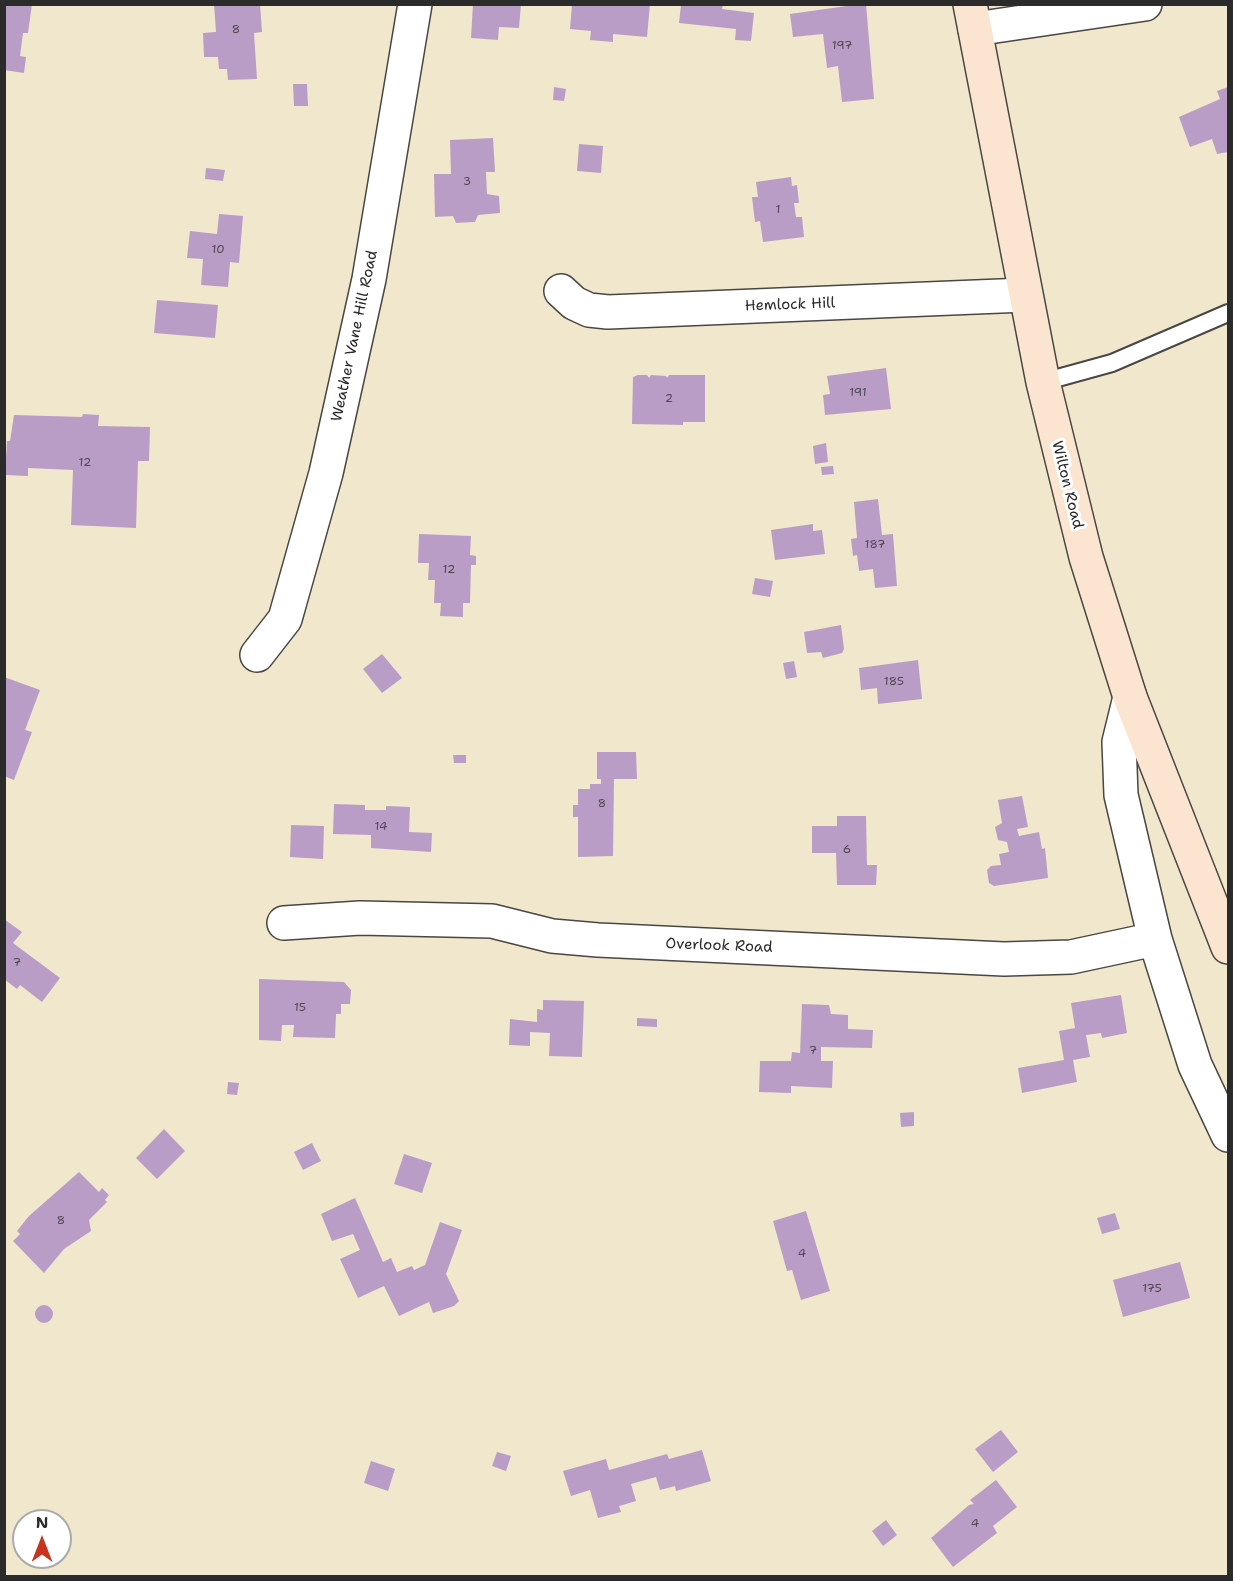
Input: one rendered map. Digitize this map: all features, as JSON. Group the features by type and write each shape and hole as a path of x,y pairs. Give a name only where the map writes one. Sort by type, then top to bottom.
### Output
{"main road":[{"name":"Wilton Road","path":"973,17 1043,382 1086,557 1130,697 1228,947"}],"street":[{"name":"Weather Vane Hill Road","path":"257,655 285,619 326,473 369,279 415,4"},
{"path":"973,17 1145,4"},
{"name":"Hemlock Hill","path":"561,291 574,303 589,310 609,312 1025,295"},
{"path":"1130,697 1119,742 1121,795 1155,939 1195,1065 1228,1135"},
{"name":"Overlook Road","path":"284,923 360,918 492,921 552,936 598,940 1004,959 1071,957 1155,939"}],"lane":[{"path":"1043,382 1112,363 1228,314"}],"building":[{"path":"4,4 32,4 28,33 23,33 20,56 26,57 24,73 4,70"},
{"path":"214,4 260,4 262,32 254,33 257,79 228,80 227,69 219,69 218,57 204,57 203,33 216,32"},
{"path":"473,4 521,4 519,28 499,27 498,40 471,38"},
{"path":"572,4 650,4 647,37 613,34 613,42 590,40 591,31 570,29"},
{"path":"866,4 874,99 842,102 838,66 827,68 823,34 793,37 790,14"},
{"path":"681,5 723,5 722,9 754,13 751,41 735,40 736,29 679,23"},
{"path":"293,84 307,84 308,106 294,106"},
{"path":"554,87 566,89 564,101 553,100"},
{"path":"1228,87 1228,152 1217,154 1212,139 1190,147 1179,117 1220,99 1217,91"},
{"path":"493,138 495,172 486,172 487,194 499,196 500,213 478,215 475,222 456,223 453,216 435,217 434,174 451,174 450,140"},
{"path":"579,144 603,146 601,173 577,171"},
{"path":"206,168 225,170 223,181 205,179"},
{"path":"791,177 792,186 797,185 799,203 794,203 796,217 802,217 804,237 763,242 760,221 755,222 752,197 758,197 756,182"},
{"path":"219,214 243,216 239,263 230,262 228,287 201,285 203,259 187,258 190,231 217,234"},
{"path":"157,300 218,305 215,338 154,333"},
{"path":"886,368 891,409 825,415 823,395 830,394 827,376"},
{"path":"647,375 649,378 651,375 666,376 667,378 669,375 705,375 705,422 683,422 683,425 632,424 633,377"},
{"path":"83,414 99,415 98,426 150,427 149,461 138,461 136,528 71,525 73,470 28,468 28,476 5,475 7,441 10,441 14,415 82,417"},
{"path":"826,443 828,462 815,464 813,446"},
{"path":"833,466 834,474 822,475 821,467"},
{"path":"878,499 882,535 893,534 897,586 875,588 873,569 859,571 857,555 853,556 851,539 857,538 854,502"},
{"path":"813,524 813,531 822,530 825,554 775,560 771,530"},
{"path":"419,534 471,536 470,555 476,556 476,565 471,565 470,603 463,603 463,617 440,616 441,603 434,603 435,580 428,580 429,563 418,563"},
{"path":"755,578 773,581 770,597 752,594"},
{"path":"841,625 844,649 842,653 823,658 821,652 807,653 804,632"},
{"path":"382,654 402,678 382,693 363,669"},
{"path":"918,660 922,699 878,704 877,688 861,690 859,668"},
{"path":"794,661 797,677 786,679 783,663"},
{"path":"4,677 40,690 25,730 32,732 14,780 4,776"},
{"path":"597,752 636,752 637,779 614,779 613,856 578,857 578,817 573,817 573,805 578,805 578,789 590,789 590,784 601,784 601,779 597,779"},
{"path":"453,755 466,755 466,763 454,763"},
{"path":"1022,796 1028,827 1017,829 1019,836 1039,832 1042,849 1045,848 1048,878 994,886 989,883 987,870 991,866 1001,865 999,854 1009,852 1007,842 998,840 995,827 1002,823 998,800"},
{"path":"334,804 365,805 365,810 386,810 386,806 410,807 409,832 432,833 431,852 371,848 371,835 333,834"},
{"path":"837,816 866,816 867,865 877,865 876,885 837,885 836,853 812,853 812,826 837,826"},
{"path":"291,825 324,826 323,859 290,857"},
{"path":"4,919 22,932 13,943 60,978 42,1002 20,985 17,989 4,979"},
{"path":"259,979 344,982 351,990 350,1004 341,1004 341,1014 336,1014 335,1038 293,1037 294,1025 282,1025 281,1041 259,1040"},
{"path":"1121,995 1127,1033 1102,1038 1101,1033 1086,1035 1090,1057 1073,1060 1077,1082 1022,1093 1018,1068 1064,1060 1059,1031 1075,1028 1071,1003"},
{"path":"543,1000 584,1001 582,1057 549,1056 550,1033 530,1032 530,1046 509,1045 510,1019 537,1022 537,1009 543,1010"},
{"path":"802,1004 829,1005 831,1014 848,1015 848,1029 873,1030 872,1048 821,1047 821,1061 833,1061 832,1088 791,1086 791,1093 759,1092 760,1061 791,1061 792,1052 800,1053"},
{"path":"637,1018 657,1019 657,1027 637,1026"},
{"path":"228,1082 239,1083 237,1095 227,1094"},
{"path":"914,1112 914,1126 901,1127 900,1113"},
{"path":"164,1129 185,1151 157,1179 136,1158"},
{"path":"312,1143 321,1161 303,1170 294,1152"},
{"path":"404,1154 432,1163 422,1193 394,1184"},
{"path":"79,1172 99,1192 102,1188 109,1195 105,1200 107,1202 89,1220 91,1231 64,1249 44,1273 13,1241 20,1234 17,1231 29,1216"},
{"path":"355,1198 383,1262 391,1258 397,1272 412,1266 414,1270 425,1265 440,1222 462,1230 446,1274 459,1301 454,1306 433,1313 429,1302 399,1316 384,1286 358,1298 340,1259 360,1250 353,1234 332,1241 321,1214"},
{"path":"806,1211 830,1291 801,1300 792,1270 787,1271 773,1221"},
{"path":"1115,1213 1120,1229 1102,1234 1097,1218"},
{"path":"1180,1262 1190,1298 1123,1317 1113,1280"},
{"path":"44,1305 50,1308 53,1314 50,1320 44,1323 38,1320 35,1314 38,1308"},
{"path":"1001,1430 1018,1452 993,1472 975,1449"},
{"path":"702,1450 711,1481 676,1491 675,1486 660,1490 656,1477 631,1484 636,1501 619,1506 621,1512 598,1518 590,1490 571,1496 563,1471 606,1459 609,1470 667,1454 669,1459"},
{"path":"497,1452 511,1456 506,1471 492,1466"},
{"path":"371,1461 395,1469 388,1491 364,1483"},
{"path":"996,1480 1017,1507 993,1526 997,1533 953,1567 931,1538 969,1505 974,1504 970,1500"},
{"path":"886,1520 897,1535 883,1546 872,1531"}]}
